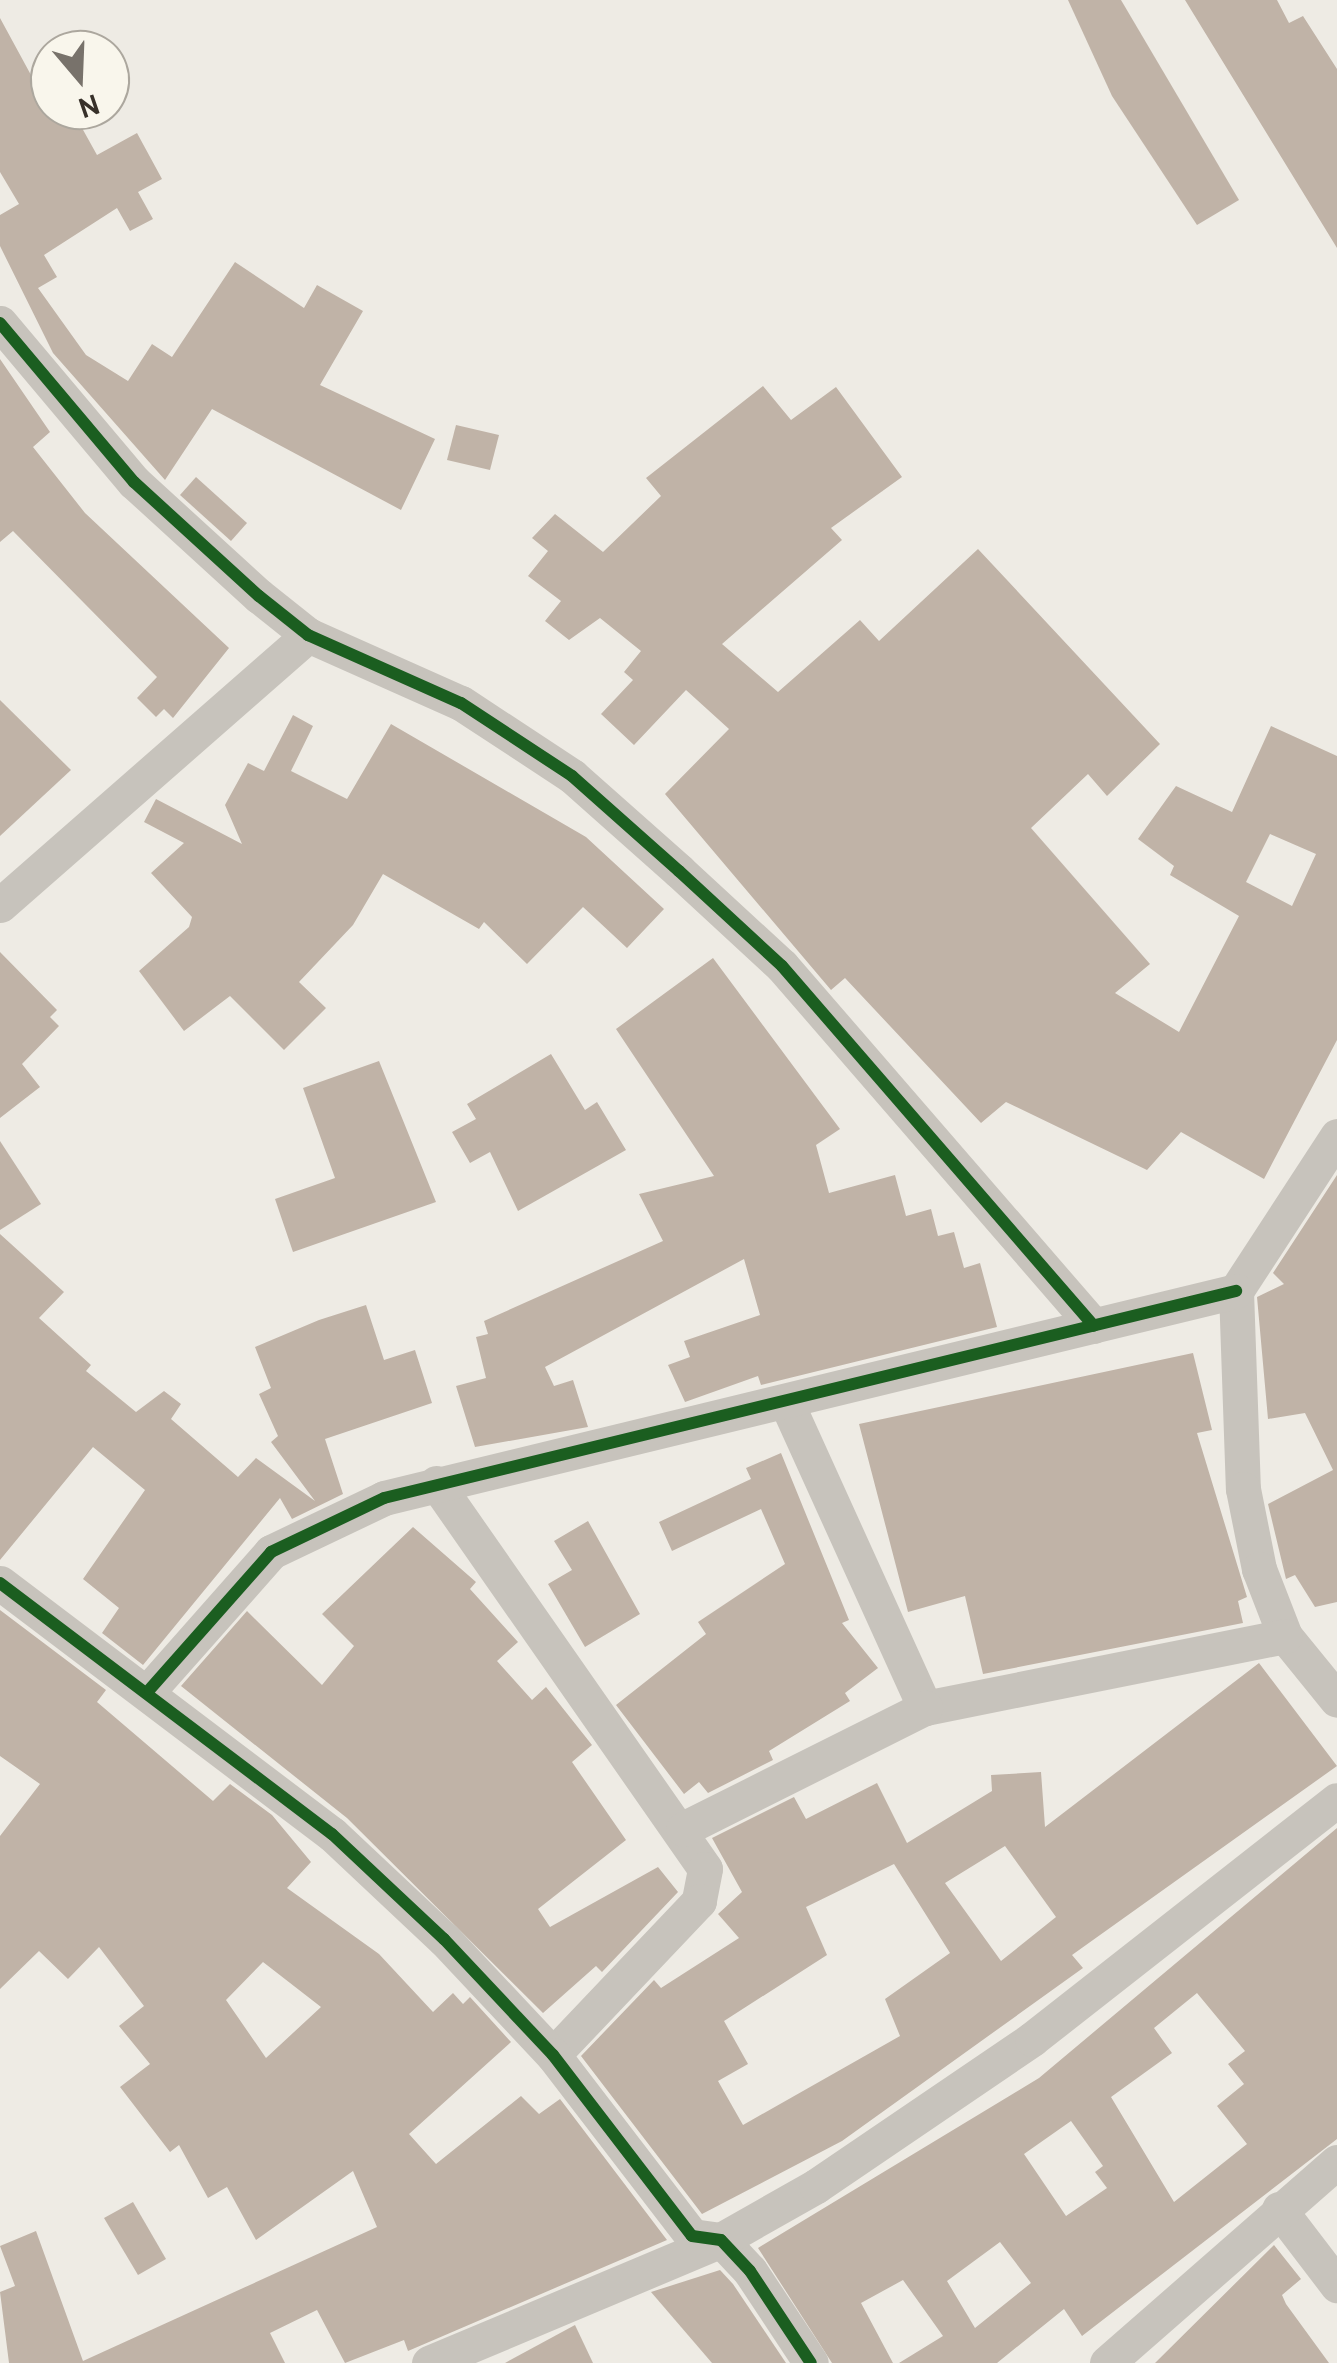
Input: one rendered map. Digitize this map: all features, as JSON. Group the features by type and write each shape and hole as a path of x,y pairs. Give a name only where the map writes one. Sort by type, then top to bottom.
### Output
{"street":[{"path":"0,324 134,482 308,635 460,703 572,776 782,966 1094,1326"},
{"path":"0,905 308,635"},
{"path":"1337,1136 1236,1291 1244,1488 1285,1636 1337,1700"},
{"path":"150,1689 272,1552 317,1524 436,1483 788,1406 1236,1291"},
{"path":"788,1406 925,1708"},
{"path":"436,1483 683,1829 705,1870 699,1900 553,2055"},
{"path":"0,1583 150,1689 332,1834 553,2055 692,2236 721,2240 811,2363"},
{"path":"683,1829 925,1708 1285,1636"},
{"path":"429,2363 721,2240 1032,2039 1337,1800"},
{"path":"1108,2363 1279,2208 1337,2162"},
{"path":"1279,2208 1337,2285"}],"building":[{"path":"1068,0 1121,0 1239,200 1197,225 1112,96"},
{"path":"1185,0 1277,0 1289,23 1303,16 1337,69 1337,248"},
{"path":"0,18 30,73 30,130 83,130 97,155 137,133 162,179 138,192 153,219 130,231 117,208 44,255 57,277 38,288 86,355 128,381 152,344 172,357 235,262 304,308 317,285 363,311 320,385 435,439 401,510 212,409 165,480 53,353 0,246 0,215 19,204 0,172"},
{"path":"0,359 50,432 33,447 85,513 229,648 173,718 164,709 156,717 137,698 157,677 13,531 0,542"},
{"path":"763,386 791,420 836,387 902,477 831,528 842,540 722,644 778,692 860,620 879,641 978,549 1160,744 1107,796 1088,774 1031,828 1150,964 1115,993 1179,1032 1239,916 1170,875 1174,866 1138,839 1176,786 1232,812 1271,726 1337,756 1337,1040 1264,1179 1181,1132 1147,1170 1006,1102 981,1123 845,978 831,990 665,794 729,729 686,690 634,745 601,714 633,680 624,672 641,651 600,618 569,640 545,621 561,601 528,576 548,551 532,538 555,514 603,552 661,496 646,478","holes":["1270,834 1316,854 1292,906 1246,882"]},
{"path":"456,425 499,435 490,470 447,460"},
{"path":"196,477 247,523 231,541 180,495"},
{"path":"0,700 71,770 0,836"},
{"path":"293,715 313,726 291,771 347,799 391,724 586,837 664,909 627,948 583,907 527,964 484,922 479,929 383,874 353,925 299,982 326,1008 284,1050 230,996 184,1031 139,971 189,927 192,917 151,873 184,843 144,822 156,799 242,844 225,805 248,763 264,771"},
{"path":"0,952 57,1010 50,1017 59,1026 22,1064 40,1087 0,1118"},
{"path":"713,958 840,1129 816,1145 829,1193 895,1175 906,1216 931,1209 938,1236 954,1232 964,1268 980,1263 997,1327 761,1385 758,1376 685,1402 668,1365 690,1357 684,1341 760,1315 744,1259 545,1367 554,1386 573,1380 588,1427 475,1447 456,1386 486,1378 476,1337 488,1334 484,1321 663,1241 639,1194 714,1176 616,1029"},
{"path":"551,1054 585,1110 597,1102 626,1150 518,1211 490,1152 470,1163 452,1132 476,1119 467,1104"},
{"path":"379,1061 436,1202 293,1252 275,1199 335,1178 303,1088"},
{"path":"0,1141 41,1204 0,1230"},
{"path":"1337,1175 1337,1602 1315,1607 1295,1575 1286,1579 1268,1504 1333,1470 1305,1413 1268,1419 1257,1297 1284,1284 1273,1273"},
{"path":"0,1234 64,1292 39,1318 91,1365 86,1371 136,1412 164,1391 181,1404 171,1419 238,1477 256,1458 315,1501 271,1442 278,1436 259,1394 271,1388 255,1347 319,1320 366,1305 384,1360 415,1350 432,1403 325,1439 343,1494 292,1519 280,1498 143,1665 102,1633 119,1608 83,1579 145,1490 93,1447 0,1560"},
{"path":"1193,1353 1212,1430 1197,1433 1247,1597 1238,1601 1243,1623 983,1674 965,1596 908,1612 859,1424"},
{"path":"781,1453 849,1620 842,1623 878,1668 845,1693 850,1701 769,1751 773,1760 708,1793 699,1782 684,1794 616,1705 706,1634 698,1622 785,1564 761,1509 672,1551 659,1522 751,1479 746,1468"},
{"path":"588,1521 640,1614 585,1647 548,1584 572,1570 554,1541"},
{"path":"413,1527 476,1582 470,1589 518,1642 497,1661 532,1700 546,1687 592,1745 572,1762 626,1840 538,1909 550,1927 658,1867 678,1892 602,1972 596,1966 543,2013 347,1818 181,1686 247,1611 322,1685 354,1646 322,1614"},
{"path":"0,1610 106,1690 97,1702 213,1801 230,1784 272,1815 311,1862 287,1888 379,1954 433,2012 453,1993 463,2004 470,1997 511,2042 409,2134 436,2164 521,2096 539,2114 560,2099 667,2240 408,2351 404,2340 345,2363 317,2310 270,2333 285,2363 9,2363 0,2292 15,2286 0,2246 36,2231 83,2361 377,2227 353,2171 256,2240 227,2187 208,2198 179,2145 170,2152 120,2087 150,2064 119,2026 144,2006 99,1947 68,1979 39,1951 0,1989 0,1836 40,1784 0,1756","holes":["263,1962 321,2007 266,2058 226,2000"]},
{"path":"1259,1663 1337,1766 1072,1955 1083,1968 842,2141 702,2214 581,2056 654,1980 661,1988 739,1938 718,1914 742,1892 712,1838 794,1797 806,1819 877,1783 907,1843 992,1791 991,1775 1041,1772 1045,1827","holes":["1005,1846 1056,1917 1001,1961 945,1883","894,1864 950,1953 885,1999 900,2036 743,2125 718,2081 748,2064 724,2021 827,1955 806,1907"]},
{"path":"1337,1828 1337,2139 1082,2336 1064,2309 997,2363 899,2363 943,2336 903,2280 861,2303 893,2363 832,2363 758,2248 1039,2078","holes":["1197,1993 1245,2051 1228,2064 1244,2084 1217,2106 1247,2144 1174,2202 1111,2097 1172,2053 1154,2028","1071,2121 1103,2166 1095,2172 1107,2188 1066,2216 1024,2154","1000,2242 1031,2283 975,2328 947,2281"]},
{"path":"133,2202 166,2259 138,2275 104,2218"},
{"path":"1274,2245 1301,2279 1282,2295 1286,2304 1329,2363 1155,2363"},
{"path":"720,2270 786,2363 712,2363 651,2292"},
{"path":"575,2325 593,2363 505,2363"}],"cycle path":[{"path":"0,323 134,482 259,596 308,635 461,703 572,776 679,871 782,966 1094,1326"},
{"path":"150,1689 271,1552 384,1498 1236,1291"},
{"path":"0,1583 332,1834 444,1939 553,2055 692,2236 721,2240 750,2271 811,2363"}]}
